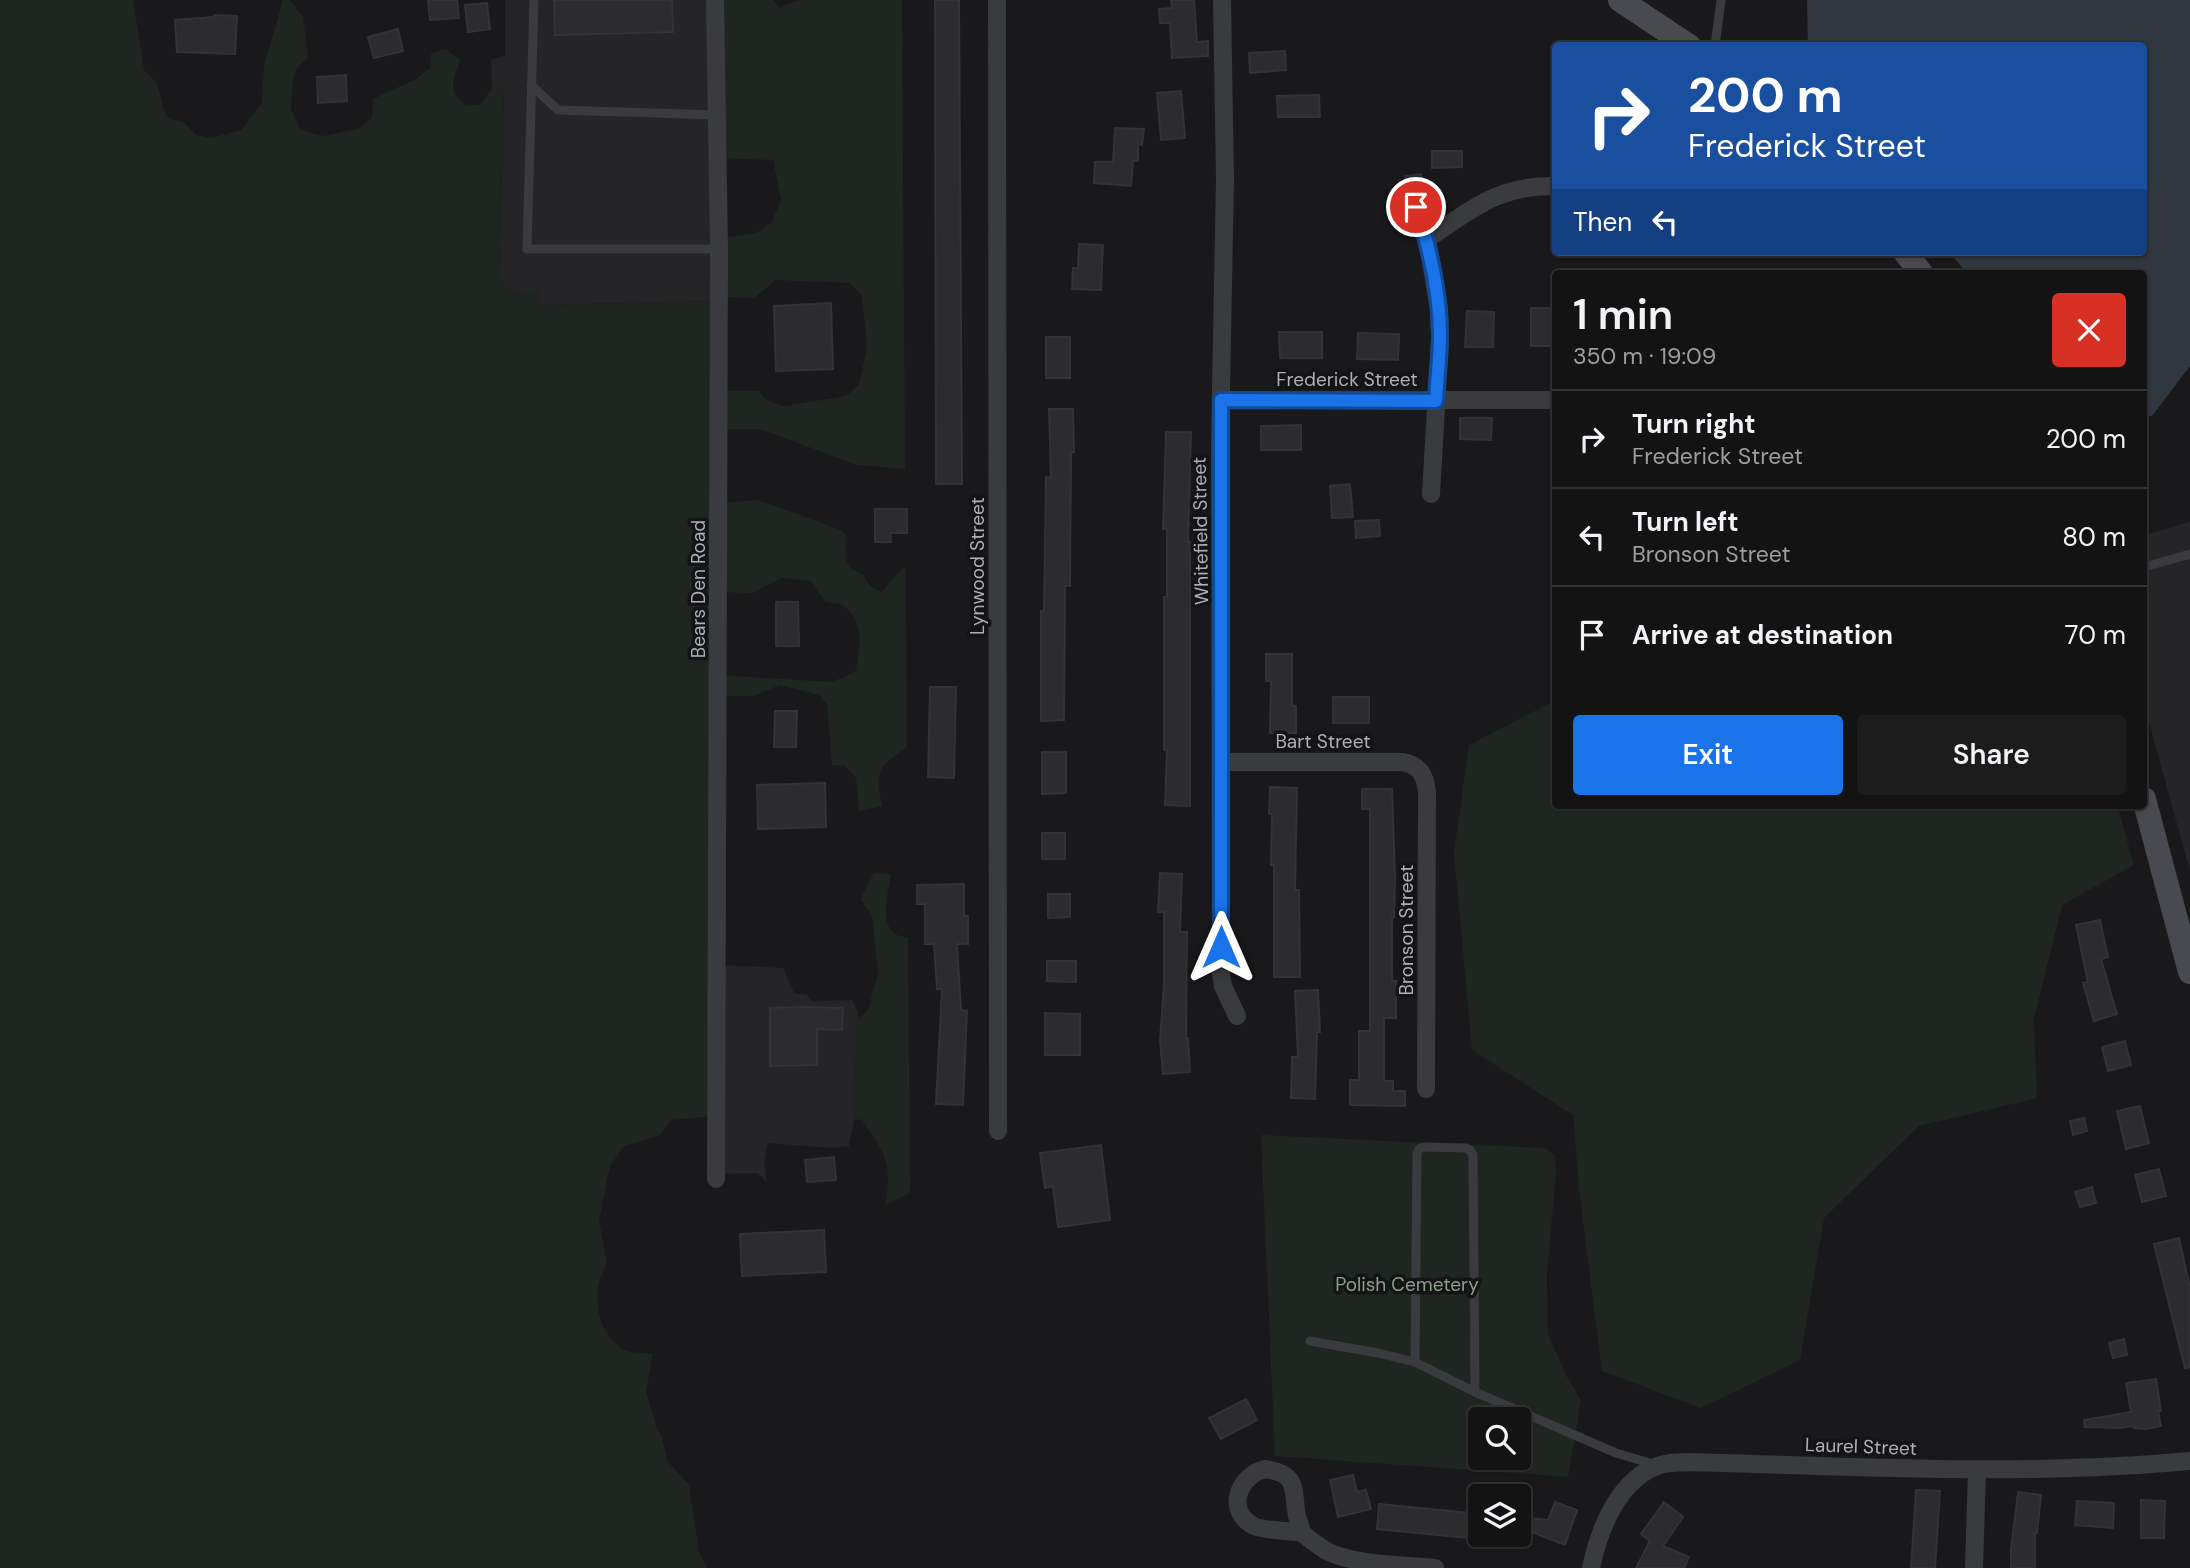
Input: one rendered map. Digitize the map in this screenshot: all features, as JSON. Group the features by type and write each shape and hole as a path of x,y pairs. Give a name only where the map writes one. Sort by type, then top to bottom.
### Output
{"main road":[{"path":"1620,0 1683,42"},
{"path":"1908,256 1919,270"},
{"path":"2147,809 2190,972"}],"street":[{"name":"Bears Den Road","path":"715,0 719,249 716,1179"},
{"name":"Lynwood Street","path":"998,0 999,1131"},
{"name":"Whitefield Street","path":"1222,0 1225,179 1221,400 1221,974 1223,986 1237,1016"},
{"path":"1427,239 1503,192 1521,187 1552,186"},
{"path":"1416,207 1427,239 1439,309 1432,494"},
{"name":"Frederick Street","path":"1221,400 1552,400"},
{"name":"Bart Street","path":"1222,762 1402,762 1416,766 1421,771"},
{"name":"Bronson Street","path":"1421,771 1427,792 1426,1089"},
{"name":"Laurel Street","path":"1659,1465 1693,1462 1977,1470 2073,1469 2190,1461"},
{"path":"1591,1568 1598,1540 1616,1502 1641,1475 1659,1465"},
{"path":"1974,1568 1977,1470"},
{"path":"1303,1532 1325,1550 1339,1556 1354,1560 1435,1568"}],"lane":[{"path":"534,0 527,249 719,249"},
{"path":"1716,42 1721,0"},
{"path":"531,85 558,110 718,114"},
{"path":"2147,565 2190,554"},
{"path":"1415,1362 1417,1153 1424,1147 1466,1148 1471,1150 1473,1155 1475,1392"},
{"path":"1310,1341 1415,1362 1475,1392 1616,1453 1659,1465"}],"shaded area":[{"path":"505,0 713,0 715,301 539,305 537,292 510,292 499,279 504,89 492,88 491,60 505,55"},
{"path":"1807,0 2190,0 2190,366 2152,416 2147,415 2147,270 1964,270 1952,256 2147,256 2147,42 1808,42"},
{"path":"2190,522 2190,871 2147,715 2147,534"},
{"path":"720,965 783,968 794,993 807,995 811,1001 852,1000 858,1012 854,1119 849,1146 832,1148 768,1143 764,1163 767,1182 757,1173 717,1174"}],"green space":[{"path":"0,0 133,0 144,70 157,83 164,111 169,119 183,122 197,135 211,138 241,130 262,103 264,66 283,0 290,0 303,17 308,57 296,69 291,110 301,130 323,136 358,129 372,118 373,99 416,79 430,68 431,54 446,49 461,60 453,84 456,95 466,106 481,104 492,88 504,88 499,279 510,291 537,292 539,305 714,301 725,391 759,391 767,401 784,406 846,396 859,385 867,347 862,296 850,283 776,280 754,298 723,297 716,239 756,233 771,223 781,200 773,160 716,158 713,0 773,0 780,7 801,0 902,0 905,469 857,465 761,429 726,429 718,503 758,500 841,530 846,534 848,564 863,574 870,586 882,592 897,573 906,567 907,748 889,760 881,771 879,786 882,806 859,811 856,778 845,766 832,765 827,704 819,695 780,685 753,696 716,696 713,1116 671,1120 660,1135 624,1146 610,1166 599,1220 607,1264 598,1285 601,1319 605,1330 621,1348 653,1354 646,1391 662,1437 667,1461 689,1485 699,1552 707,1568 0,1568","holes":["781,578 811,581 825,602 842,605 855,618 860,645 855,672 832,682 717,675 717,592 753,593"]},
{"path":"1552,702 1552,809 2118,809 2134,865 2062,905 2034,1019 2037,1098 1919,1126 1824,1218 1800,1360 1701,1408 1602,1371 1579,1189 1573,1115 1472,1050 1454,853 1469,745"},
{"path":"874,873 891,874 886,903 887,923 898,935 908,937 910,1193 885,1205 888,1179 885,1160 870,1131 862,1120 854,1119 853,1112 856,1020 868,1010 878,974 872,915 860,899"},
{"name":"Polish Cemetery","path":"1261,1135 1545,1148 1555,1156 1547,1275 1548,1334 1566,1375 1581,1400 1568,1477 1470,1470 1531,1470 1531,1407 1468,1407 1468,1470 1275,1456"}],"building":[{"path":"428,0 457,0 459,18 430,20"},
{"path":"554,0 672,0 673,32 555,35"},
{"path":"935,0 959,0 962,484 936,484"},
{"path":"1171,0 1194,0 1197,42 1208,41 1208,56 1172,58 1170,23 1160,23 1159,9 1172,8"},
{"path":"487,3 490,29 468,32 465,5"},
{"path":"214,15 237,16 235,54 177,52 175,20"},
{"path":"398,29 403,51 374,58 368,37"},
{"path":"1285,51 1286,70 1250,73 1249,53"},
{"path":"346,75 347,101 318,103 317,77"},
{"path":"1181,91 1185,138 1161,140 1157,93"},
{"path":"1319,95 1320,117 1278,117 1277,96"},
{"path":"1115,128 1144,129 1142,145 1138,144 1138,161 1133,161 1131,186 1094,183 1095,162 1113,162"},
{"path":"1432,151 1462,151 1462,167 1432,168"},
{"path":"1421,174 1424,196 1408,198 1405,176"},
{"path":"1079,244 1103,245 1101,290 1072,289 1073,268 1078,268"},
{"path":"831,303 833,369 776,371 774,306"},
{"path":"1531,308 1552,308 1552,346 1531,346"},
{"path":"1467,311 1494,312 1493,347 1465,347"},
{"path":"1279,332 1322,332 1322,358 1280,358"},
{"path":"1358,333 1399,334 1398,360 1357,359"},
{"path":"1046,337 1070,337 1070,378 1046,378"},
{"path":"1049,409 1073,409 1074,452 1071,452 1070,586 1065,586 1064,720 1041,721 1041,611 1044,611 1046,477 1051,478"},
{"path":"1460,418 1492,418 1491,440 1460,439"},
{"path":"1301,425 1301,450 1261,450 1261,426"},
{"path":"1166,432 1191,432 1188,542 1190,806 1165,805 1167,750 1164,750 1164,597 1167,597 1167,529 1163,529"},
{"path":"1350,484 1353,517 1332,518 1330,486"},
{"path":"875,509 907,509 907,533 890,533 891,542 875,542"},
{"path":"1379,520 1380,536 1356,538 1355,521"},
{"path":"776,602 798,602 799,646 776,646"},
{"path":"1266,654 1292,654 1292,705 1296,706 1296,733 1270,733 1271,681 1266,681"},
{"path":"930,687 956,687 954,778 928,777"},
{"path":"1333,697 1369,697 1369,723 1333,723"},
{"path":"775,711 797,711 796,747 774,747"},
{"path":"1042,752 1066,752 1066,793 1042,794"},
{"path":"825,783 826,827 758,829 757,785"},
{"path":"1270,787 1297,788 1295,890 1299,890 1300,977 1274,977 1274,865 1271,865"},
{"path":"1362,789 1392,789 1395,878 1392,981 1396,981 1396,1018 1384,1018 1384,1081 1393,1081 1393,1091 1405,1091 1405,1106 1350,1105 1350,1080 1359,1080 1359,1031 1370,1031 1370,809 1362,809"},
{"path":"1042,833 1065,833 1065,859 1042,859"},
{"path":"1160,873 1182,874 1180,932 1187,932 1186,1038 1190,1072 1163,1074 1160,1040 1164,985 1164,912 1158,912"},
{"path":"964,884 964,916 968,916 968,944 957,944 961,1010 967,1011 963,1105 936,1104 942,989 937,989 934,944 925,944 925,904 917,904 917,885"},
{"path":"1048,894 1070,894 1070,917 1048,918"},
{"path":"2100,920 2108,957 2101,959 2117,1014 2094,1021 2083,983 2088,982 2076,925"},
{"path":"1047,961 1076,961 1076,982 1047,981"},
{"path":"1318,990 1320,1032 1317,1032 1315,1099 1291,1098 1292,1057 1298,1057 1295,991"},
{"path":"770,1008 843,1008 842,1030 817,1029 817,1065 770,1066"},
{"path":"1045,1013 1080,1014 1080,1055 1045,1055"},
{"path":"2125,1041 2131,1065 2108,1071 2102,1047"},
{"path":"2140,1106 2149,1143 2126,1149 2117,1111"},
{"path":"2084,1118 2087,1131 2073,1135 2070,1121"},
{"path":"1101,1145 1110,1220 1058,1227 1053,1186 1045,1188 1040,1153"},
{"path":"834,1157 836,1180 807,1182 805,1160"},
{"path":"2159,1169 2166,1196 2142,1202 2135,1175"},
{"path":"2092,1187 2096,1203 2080,1207 2075,1192"},
{"path":"824,1230 826,1272 742,1276 740,1234"},
{"path":"2179,1238 2190,1288 2190,1367 2185,1368 2154,1244"},
{"path":"2124,1339 2127,1355 2113,1358 2109,1343"},
{"path":"2156,1379 2161,1426 2145,1429 2133,1426 2085,1427 2084,1420 2131,1412 2126,1383"},
{"path":"1246,1399 1257,1420 1221,1439 1209,1418"},
{"path":"1353,1475 1357,1492 1366,1490 1371,1509 1338,1517 1330,1480"},
{"path":"1916,1490 1940,1491 1935,1568 1911,1568"},
{"path":"2018,1492 2041,1495 2035,1533 2035,1568 2011,1568"},
{"path":"2141,1500 2165,1501 2164,1538 2141,1538"},
{"path":"2077,1501 2114,1503 2113,1528 2075,1525"},
{"path":"1555,1502 1577,1510 1565,1545 1531,1532 1531,1518 1548,1520"},
{"path":"1664,1502 1683,1517 1663,1546 1689,1557 1684,1568 1636,1568 1650,1541 1641,1534"},
{"path":"1379,1504 1468,1513 1468,1538 1377,1529"}],"route":[{"path":"1221,947 1221,400 1436,401 1439,309 1427,239 1416,207"}]}
